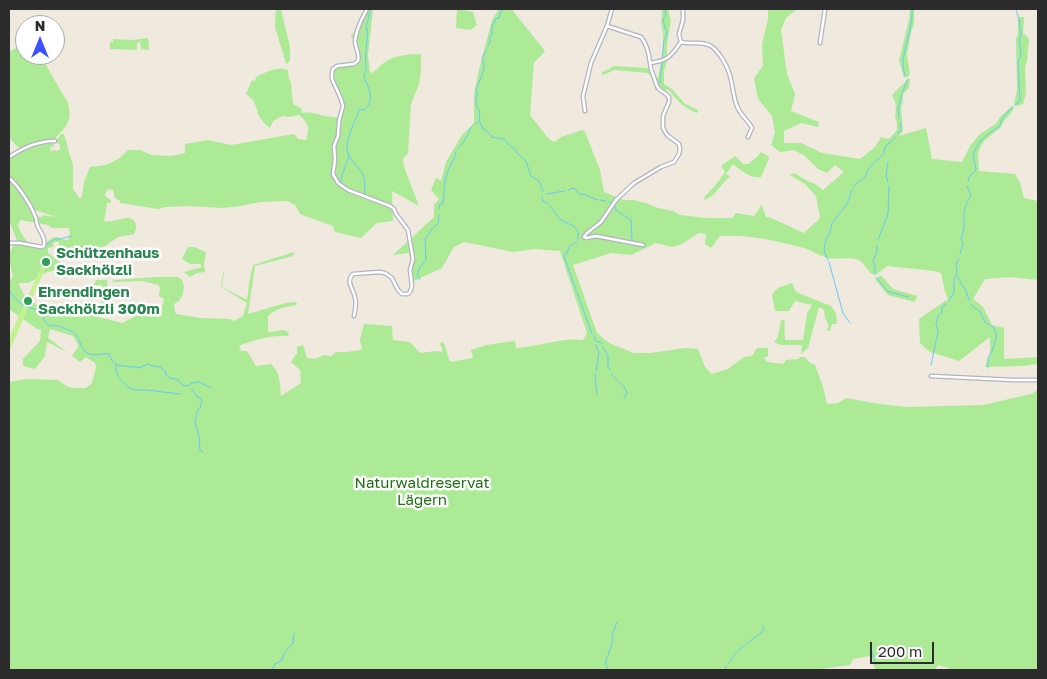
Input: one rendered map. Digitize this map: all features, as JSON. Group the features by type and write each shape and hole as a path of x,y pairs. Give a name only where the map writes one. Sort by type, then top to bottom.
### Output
{"street":[{"path":"354,316 356,300 349,281 350,276 353,274 385,273 391,277 402,294 408,294 412,289 410,270 413,259 410,236 394,209 384,203 348,190 338,183 333,174 334,146 338,136 342,105 331,74 334,68 338,66 354,64 358,61 359,55 355,41 359,25 367,9"},
{"path":"585,111 583,96 591,63 607,26 612,9"},
{"path":"681,42 679,34 683,20 683,9"},
{"path":"820,43 825,9"},
{"path":"607,26 642,38 647,48 650,67 657,86 669,97 663,118 663,128 667,135 679,144 680,149 674,162 661,167 634,183 616,200 602,222 586,233 584,237 598,236 643,245"},
{"path":"650,62 660,62 667,59 681,42"},
{"path":"681,42 704,43 718,52 730,74 738,108 752,128 748,137"},
{"path":"9,158 24,148 39,143 55,141"},
{"path":"9,178 16,184 32,210 45,242 44,246 40,247 20,242 9,243"},
{"path":"931,376 1038,380"}],"green space":[{"path":"276,9 281,9 290,46 290,61 286,64 275,27"},
{"name":"Naturwaldreservat Lägern","path":"367,9 373,9 368,55 370,72 372,73 383,63 398,56 421,54 419,84 411,104 408,153 403,159 404,167 419,206 392,191 393,221 377,223 361,238 335,232 333,226 300,214 295,205 287,201 260,202 223,208 188,206 158,209 120,203 115,198 113,190 108,189 105,194 111,200 111,203 107,203 104,221 125,218 133,219 136,225 134,234 118,237 102,248 96,255 86,258 58,250 59,242 54,242 53,247 48,248 48,253 65,266 65,269 45,273 29,283 18,283 26,298 53,314 94,313 100,308 102,285 94,285 96,280 107,280 108,305 98,317 122,323 152,308 161,310 164,299 159,296 159,285 142,281 112,282 114,280 178,277 182,280 184,287 179,301 174,304 176,314 201,318 230,319 234,321 243,316 247,303 221,287 223,273 222,287 247,300 253,265 294,252 293,256 255,266 248,314 286,303 297,303 296,305 271,313 268,316 269,332 283,330 289,332 288,336 263,338 239,346 241,351 247,351 256,366 271,364 274,367 279,378 281,396 301,383 300,370 291,362 297,353 297,347 303,345 307,358 315,359 324,355 331,356 336,352 362,350 360,339 364,324 392,326 393,340 410,342 420,353 442,352 440,345 441,342 444,343 450,362 473,358 471,350 486,345 515,341 516,348 558,341 583,340 587,333 560,251 535,249 513,252 464,242 454,247 442,268 414,281 409,253 393,255 434,217 434,205 439,199 431,190 436,178 441,181 446,162 462,135 474,123 474,94 479,70 492,20 499,9 513,9 545,51 534,63 530,115 548,138 554,142 561,137 582,130 585,132 600,170 604,192 624,200 646,203 680,215 707,218 732,218 736,213 754,216 762,205 766,217 804,233 820,218 816,196 805,184 790,175 794,173 823,190 844,172 835,165 827,173 818,169 805,156 794,150 780,152 771,145 775,132 772,116 758,99 754,78 763,66 762,44 768,19 768,9 797,9 786,18 781,30 787,74 795,94 791,111 819,122 818,127 801,123 784,131 784,143 801,143 822,153 860,159 875,147 881,137 889,139 897,130 895,118 896,104 892,95 906,80 910,79 909,88 903,94 901,107 903,131 899,136 926,128 932,159 962,162 970,146 980,134 997,123 1000,117 1012,106 1014,108 1000,128 985,140 981,146 978,153 979,171 1015,174 1020,183 1024,198 1038,201 1038,280 1010,277 985,279 973,299 983,307 992,325 1004,328 1004,359 1038,357 1038,364 985,367 990,353 990,337 959,361 930,352 920,343 919,319 948,299 941,273 887,266 875,275 859,260 828,258 804,248 752,237 720,236 711,248 705,244 706,234 699,233 682,244 672,247 656,243 631,255 611,253 573,265 597,333 609,343 634,353 650,353 685,348 698,349 705,367 712,374 728,369 744,357 752,356 757,348 768,348 768,356 764,358 767,362 783,364 786,360 805,357 815,365 827,404 838,403 846,398 908,407 983,405 1031,394 1038,390 1038,670 951,670 938,665 935,670 876,670 869,656 853,659 850,665 819,670 9,670 9,382 26,379 58,380 71,387 86,388 92,383 96,367 95,363 86,357 80,362 72,356 79,346 73,336 50,329 48,338 67,352 47,342 45,356 35,369 23,366 23,359 40,341 41,330 9,309 9,279 11,280 13,276 9,254 17,241 9,224 9,208 11,207 9,207 9,179 15,183 33,216 56,217 32,209 16,183 9,178 9,158 30,147 53,141 54,146 50,147 51,151 60,150 60,145 56,141 61,134 64,134 73,166 73,189 80,199 90,167 106,165 120,158 128,150 140,150 151,155 171,156 185,153 185,144 208,140 231,145 294,134 298,139 306,140 308,126 299,115 282,116 273,121 270,128 265,124 259,116 254,101 246,94 252,80 255,81 256,77 272,70 288,70 293,104 301,108 302,113 335,117 342,116 344,102 336,85 333,72 339,66 354,63 358,57 358,48 351,37","holes":["20,220 48,225 52,228 69,228 68,240 57,237 41,247 36,246 26,240 18,226"]},
{"path":"457,9 473,12 477,25 471,30 456,28"},
{"path":"661,9 668,9 671,21 664,84 673,90 684,103 698,110 697,113 681,104 669,90 655,90 652,78 648,73 615,70 603,75 601,73 614,66 648,68 658,78 663,51"},
{"path":"910,9 914,9 914,24 907,54 910,75 904,78 899,60"},
{"path":"1018,17 1024,17 1023,33 1029,39 1025,67 1026,93 1023,104 1015,106 1017,91 1016,39"},
{"path":"148,38 149,50 141,49 140,42 137,43 137,50 110,49 110,42 113,42 113,39 132,40"},
{"path":"15,49 15,65 46,65 68,103 69,120 65,128 54,140 20,149 9,138 9,52"},
{"path":"761,152 768,156 769,159 761,177 750,176 732,165 726,174 730,176 714,194 704,200 705,196 725,172 721,166 735,156 743,164 748,164"},
{"path":"188,247 194,247 206,252 205,272 197,273 190,277 184,272 202,267 200,264 190,264 182,259"},
{"name":"Ehrendingen Sackhölzli 300m","path":"43,263 47,264 9,352 9,338"},
{"path":"881,275 893,289 917,296 915,302 888,295 875,279"},
{"path":"792,283 796,292 831,306 836,313 837,324 832,324 830,331 826,330 829,326 824,310 819,307 808,348 801,354 802,345 781,345 774,342 778,337 781,320 785,320 785,340 803,340 807,313 812,305 795,301 789,311 775,311 772,294 778,288"}],"waterway":[{"path":"366,71 366,26 371,9"},
{"path":"488,46 492,35 492,25 495,19 499,18 502,9"},
{"path":"662,59 667,31 663,21 666,16 665,9"},
{"path":"906,76 903,59 911,24 912,9"},
{"path":"1015,105 1020,101 1018,62 1021,55 1019,41 1021,34 1016,9"},
{"path":"474,125 480,121 480,112 476,102 478,93 476,90 484,70 482,59 486,50"},
{"path":"660,83 662,63"},
{"path":"365,73 364,77 370,99 367,107 363,110 359,109 347,148 349,156 364,177 365,195"},
{"path":"899,119 899,104 908,79"},
{"path":"968,182 969,177 976,170 974,155 978,145 988,134 1000,126 1003,118 1013,107"},
{"path":"480,122 483,129 492,137 504,139 526,161 531,176 539,181 543,191"},
{"path":"898,134 901,130 900,123"},
{"path":"458,149 472,127"},
{"path":"884,153 885,147 896,137"},
{"path":"439,209 440,204 443,203 446,177 456,152"},
{"path":"853,187 866,176 870,167 884,154"},
{"path":"341,183 349,156"},
{"path":"888,162 886,176 888,182"},
{"path":"878,240 888,214 889,186"},
{"path":"960,254 963,243 961,238 964,228 964,211 971,195 967,186"},
{"path":"568,190 574,188 579,194 598,200"},
{"path":"828,260 824,249 826,239 832,223 847,204 852,190"},
{"path":"547,194 565,191"},
{"path":"542,197 543,201 548,204"},
{"path":"600,200 606,201"},
{"path":"614,205 617,211 631,220 632,242"},
{"path":"550,206 560,219 576,228 578,239"},
{"path":"420,280 417,275 420,267 426,260 425,239 438,224 439,215"},
{"path":"46,245 55,239 71,236"},
{"path":"566,254 570,246 577,242"},
{"path":"875,274 873,261 877,246"},
{"path":"565,254 564,256 576,290"},
{"path":"949,301 954,292 954,278 957,273 956,264 959,258"},
{"path":"829,262 843,313 850,323"},
{"path":"957,276 969,300"},
{"path":"877,278 887,291 908,297"},
{"path":"9,290 21,304 39,310 47,324 59,326 73,332 84,350 89,354 109,354 113,362 119,365 139,368 148,364 160,367 165,371 166,375 178,380 183,385 187,386 199,382 211,388"},
{"path":"577,292 592,334"},
{"path":"931,365 938,332 936,324 938,316 942,312 942,307 946,304"},
{"path":"970,304 980,311 985,322 994,328 996,333 996,339 988,358 988,368"},
{"path":"594,336 596,341 602,343"},
{"path":"596,345 599,353 596,371"},
{"path":"603,347 608,356 608,367 610,370"},
{"path":"116,365 118,376"},
{"path":"595,374 597,394"},
{"path":"611,374 625,388 627,393 624,399"},
{"path":"119,378 128,387 135,390 180,394"},
{"path":"192,389 197,397 202,400 195,422 200,450 203,452"},
{"path":"608,670 606,660 612,645 613,633 617,622"},
{"path":"745,645 762,632 763,626"},
{"path":"272,670 275,664 281,661 285,652 293,643 294,634"},
{"path":"729,663 743,646"},
{"path":"871,649 876,664"},
{"path":"724,670 727,666"}],"place":[{"name":"Schützenhaus Sackhölzli","path":"46,262"},
{"name":"Ehrendingen Sackhölzli 300m","path":"28,301"}]}
